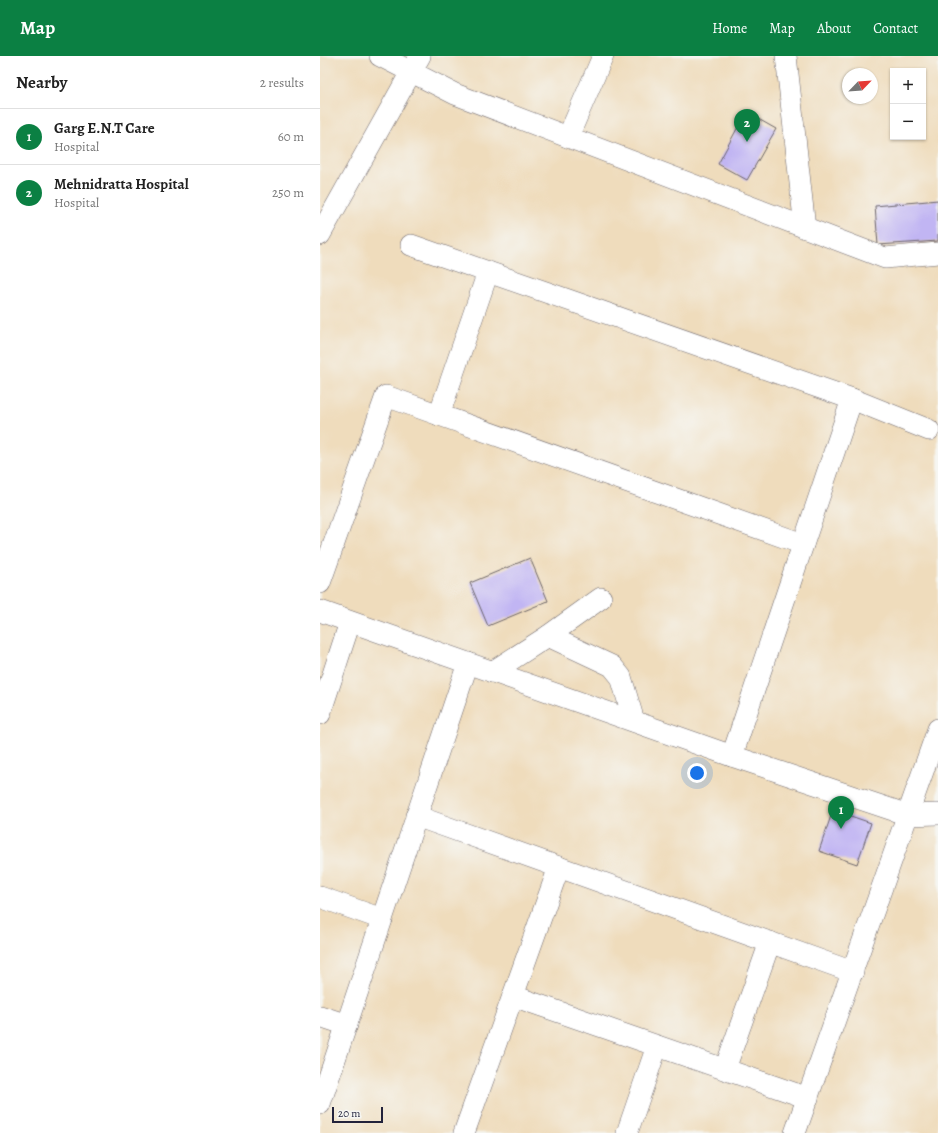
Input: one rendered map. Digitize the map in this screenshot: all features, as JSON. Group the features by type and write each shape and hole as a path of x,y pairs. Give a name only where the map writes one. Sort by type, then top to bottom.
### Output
{"street":[{"path":"380,56 415,64 455,94 884,258 938,253"},
{"path":"568,137 603,56"},
{"path":"786,56 805,228"},
{"path":"320,235 415,64"},
{"path":"411,244 852,399 928,430"},
{"path":"439,415 488,272"},
{"path":"320,583 386,396 803,544"},
{"path":"732,756 852,399"},
{"path":"492,672 548,636 601,598"},
{"path":"320,611 732,756 908,815 938,814"},
{"path":"320,714 350,622"},
{"path":"548,636 612,666 621,677 634,721"},
{"path":"320,1104 468,663"},
{"path":"795,1133 938,729"},
{"path":"416,816 853,972"},
{"path":"464,1133 559,867"},
{"path":"320,897 382,919"},
{"path":"726,1069 770,942"},
{"path":"513,996 808,1098"},
{"path":"320,1016 347,1025"},
{"path":"627,1133 657,1046"}],"building":[{"path":"746,112 776,129 747,180 718,164"},
{"path":"938,200 938,241 878,245 875,206"},
{"path":"530,558 548,601 488,626 470,583"},
{"path":"833,810 871,823 857,864 819,851"}],"place":[{"name":"Mehnidratta Hospital","path":"747,142"},
{"name":"Garg E.N.T Care","path":"841,829"}]}
